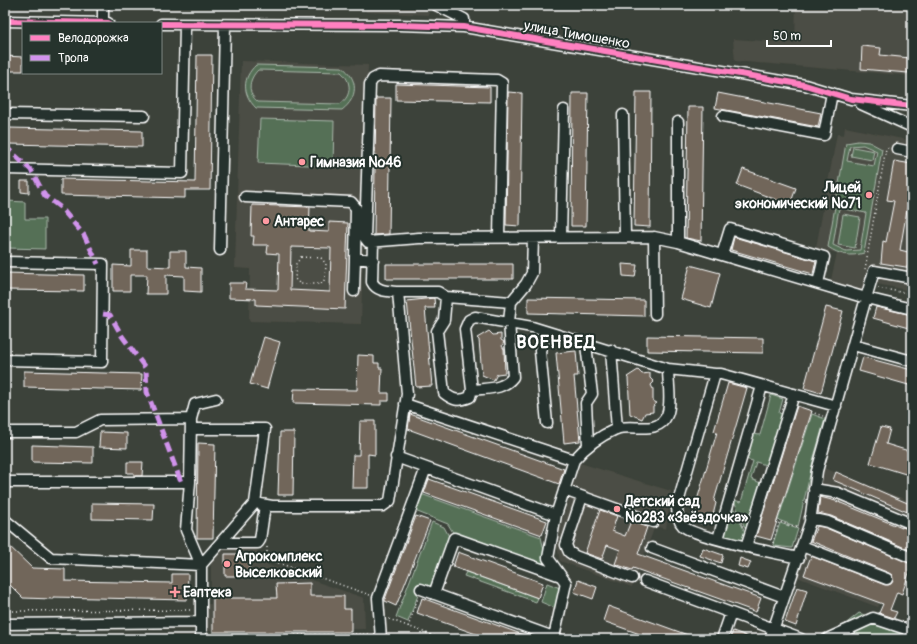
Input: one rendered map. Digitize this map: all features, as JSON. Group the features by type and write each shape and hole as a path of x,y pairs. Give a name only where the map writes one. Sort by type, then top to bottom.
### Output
{"street":[{"path":"102,22 103,5"},
{"path":"436,5 464,19 464,26"},
{"path":"5,21 54,22"},
{"name":"улица Тимошенко","path":"162,24 399,24 464,26 797,84 850,99 912,106"},
{"path":"5,169 182,173 185,25"},
{"path":"220,250 225,25"},
{"path":"499,237 502,83 497,80 379,76 373,79 370,84 365,238 368,242 419,238 654,237 678,242 866,298 912,309"},
{"path":"723,116 824,135 832,93"},
{"path":"850,99 912,127"},
{"path":"561,237 564,110"},
{"path":"5,114 144,116"},
{"path":"623,115 625,237"},
{"path":"678,122 678,242"},
{"path":"897,149 912,152"},
{"path":"245,197 351,202 356,208 354,291"},
{"path":"722,255 730,229 824,257 818,284"},
{"path":"654,237 655,314"},
{"path":"472,390 500,387 508,383 513,377 509,322 511,302 526,284 532,273 533,238"},
{"path":"373,242 372,282 374,287 380,290 398,292 438,292 446,297 511,302"},
{"path":"354,258 373,260"},
{"path":"5,262 103,264 102,362 5,360"},
{"path":"770,639 799,558 810,518 816,471 854,345 866,298 871,286 874,270 912,278"},
{"path":"202,565 221,543 260,504 383,506 390,501 402,410 407,394 398,292"},
{"path":"446,297 444,320 437,331 444,393 453,400 463,400 470,397 472,390 465,329 469,320 475,317 509,322 586,345 611,350 668,369 721,374 836,406"},
{"path":"546,332 540,351 547,423"},
{"path":"586,345 592,394 586,403 588,444"},
{"path":"854,345 912,361"},
{"path":"611,350 617,429"},
{"path":"421,589 556,638 566,583 548,558 556,515 574,460 588,444 617,429 652,427 660,424 666,417 669,410 668,369"},
{"path":"715,374 677,506 677,515 682,526 693,532 718,539 748,542 799,558"},
{"path":"718,539 762,386"},
{"path":"748,542 794,394"},
{"path":"201,638 200,622 202,565 186,530 190,482 191,424 194,404 216,399"},
{"path":"405,404 574,460"},
{"path":"5,432 76,432 100,420 265,429 260,504 260,540 258,543 221,543"},
{"path":"396,457 556,515"},
{"path":"381,636 378,598 426,468"},
{"path":"5,482 190,482"},
{"path":"814,489 838,493 912,524"},
{"path":"564,490 653,522"},
{"path":"582,497 566,542 569,552 575,556 632,578"},
{"path":"810,518 828,522 912,558"},
{"path":"5,520 51,558 202,565"},
{"path":"434,594 454,538 561,576"},
{"path":"802,546 887,579"},
{"path":"652,548 784,597"},
{"path":"645,581 801,639"},
{"path":"722,639 731,613"},
{"path":"827,639 873,618 912,631"},
{"path":"5,624 200,622"}],"path":[{"path":"874,270 865,269 886,148 897,149"},
{"path":"302,257 321,258 326,264 326,275 321,284 300,284 295,279 296,264 302,257"},
{"path":"871,286 912,294"},
{"path":"811,412 832,419"},
{"path":"730,498 748,542"},
{"path":"774,546 773,543 778,521 799,528"},
{"path":"798,533 801,523"},
{"path":"260,540 267,546 267,559 372,595 373,605 385,618 442,639"},
{"path":"408,627 421,589"},
{"path":"5,611 201,610"},
{"path":"201,638 316,635 381,636"}],"shaded area":[{"path":"365,5 427,5 429,15 366,12"},
{"path":"796,5 912,5 912,76 735,61 733,39 795,43"},
{"name":"Гимназия №46","path":"241,61 368,65 361,324 249,321 250,269 235,268"},
{"name":"Лицей экономический №71","path":"845,127 912,141 912,291 867,282 865,291 833,284 831,280 837,253 816,248 837,134 844,135"},
{"name":"Детский сад №283 «Звёздочка»","path":"580,463 671,491 666,529 655,526 632,587 560,561 556,541"},
{"path":"821,467 912,502 912,561 899,557 878,607 797,577 815,517"},
{"path":"211,548 256,549 265,564 364,598 365,629 198,631 199,605 211,604"}],"green space":[{"path":"256,65 342,67 348,72 354,83 354,94 342,110 256,108 251,103 246,92 246,81 251,70","holes":["258,70 341,72 345,76 349,84 349,88 347,97 340,104 258,102 252,95 250,86 252,78"]},
{"path":"260,119 334,121 333,166 258,163"},
{"path":"858,141 869,142 882,149 864,253 854,255 837,252 828,247 846,143","holes":["863,145 877,151 874,166 847,161 850,146","839,208 866,213 860,250 846,251 833,245"]},
{"path":"853,147 874,151 872,160 851,156"},
{"path":"7,201 25,202 25,219 45,219 45,249 7,248"},
{"path":"843,214 860,217 855,248 838,245"},
{"path":"771,395 783,399 779,413 785,415 769,466 756,462 751,479 763,484 748,533 740,517 738,517 746,534 745,538 739,541 727,538 725,533 732,505 736,513 738,511 734,500 741,502 753,461 745,459 752,434 760,435"},
{"path":"812,414 825,419 814,457 798,527 778,520"},
{"path":"421,494 541,537 546,559 543,567 455,536 448,524 415,511"},
{"path":"432,522 444,527 451,540 432,591 421,587 408,622 396,617"},
{"path":"780,523 798,529 792,548 775,546 773,543"},
{"path":"466,572 538,598 536,602 464,576"},
{"path":"547,583 560,588 555,608 541,602"},
{"path":"859,613 912,632 912,639 827,639"}],"building":[{"path":"862,46 881,48 880,55 910,58 908,73 861,69"},
{"path":"197,55 212,55 210,190 185,190 185,198 61,195 61,179 195,182"},
{"path":"5,56 22,57 22,71 5,71"},
{"path":"396,84 490,87 490,102 396,100"},
{"path":"508,92 522,93 520,226 506,225"},
{"path":"636,92 651,92 650,227 634,226"},
{"path":"572,93 588,93 586,226 571,226"},
{"path":"718,93 821,113 818,127 715,108"},
{"path":"376,98 391,98 389,234 374,235"},
{"path":"688,107 703,107 701,241 686,238"},
{"path":"9,128 142,131 142,147 9,144"},
{"path":"894,161 912,164 912,204 908,204 900,250 912,253 912,268 881,263 883,241 886,242 894,201 887,200"},
{"path":"743,169 796,188 790,205 737,185"},
{"path":"21,181 29,181 29,193 21,192"},
{"path":"252,205 310,207 309,231 329,232 329,222 348,223 345,309 256,305 256,299 229,298 229,283 246,283 245,289 278,290 279,254 267,253 268,245 253,245 254,236 251,236","holes":["291,247 331,248 330,292 290,290"]},
{"path":"734,237 816,261 813,274 731,250"},
{"path":"131,250 147,250 147,266 170,267 170,251 186,251 186,267 201,268 201,292 184,291 184,276 166,275 166,294 146,294 147,275 130,275 130,291 113,291 113,265 131,266"},
{"path":"386,264 513,264 513,279 386,279"},
{"path":"622,264 637,265 635,277 623,276"},
{"path":"690,265 720,273 711,308 681,299"},
{"path":"5,273 84,275 84,291 5,290"},
{"path":"434,298 435,308 425,308 432,386 416,387 407,301"},
{"path":"528,298 644,300 644,316 528,313"},
{"path":"826,307 843,311 821,393 804,388"},
{"path":"876,307 912,315 912,329 873,318"},
{"path":"489,331 493,335 501,334 501,340 504,342 502,346 504,349 505,373 497,374 494,380 482,375 479,340 477,338"},
{"path":"647,336 763,338 763,353 647,351"},
{"path":"264,337 280,342 267,389 250,384"},
{"path":"576,351 578,376 574,376 580,441 564,443 556,353"},
{"path":"358,355 374,356 374,363 379,363 379,368 382,368 381,393 389,393 389,401 381,401 381,405 293,403 294,389 357,390"},
{"path":"863,357 912,370 912,386 859,371"},
{"path":"638,370 642,374 650,373 650,378 654,382 651,385 653,389 653,401 657,403 653,406 653,412 645,413 642,419 630,414 627,377"},
{"path":"24,371 142,374 141,390 24,387"},
{"path":"728,383 747,388 714,501 716,503 712,519 703,524 697,522 692,516 692,511 694,501 698,497 717,432 714,431"},
{"path":"797,406 812,411 771,540 756,536"},
{"path":"410,414 564,469 559,484 408,429"},
{"path":"360,421 375,421 375,455 368,454 368,488 352,488 353,455 359,455"},
{"path":"881,427 890,429 886,444 912,452 912,476 870,463"},
{"path":"100,432 127,433 127,448 99,447"},
{"path":"280,432 294,432 293,495 278,495"},
{"path":"198,443 215,444 213,538 197,538"},
{"path":"32,445 93,447 93,463 32,462"},
{"path":"127,462 143,462 142,476 134,476 134,473 127,473"},
{"path":"836,472 912,505 912,514 833,480"},
{"path":"429,479 547,521 542,535 424,493"},
{"path":"820,497 836,501 902,528 912,530 912,551 831,516 818,513"},
{"path":"92,503 154,504 153,520 92,519"},
{"path":"600,510 617,516 612,531 625,536 631,521 647,527 638,554 761,598 756,612 633,568 632,570 615,564 620,550 607,545 602,559 585,553"},
{"path":"416,516 430,521 396,606 385,601 385,599"},
{"path":"817,526 826,528 912,564 902,594 897,592 890,610 897,612 894,618 879,613 883,604 804,575 811,556 885,585 891,584 893,581 892,575 889,573 811,541"},
{"path":"5,542 32,568 65,569 65,581 172,583 172,574 188,574 187,600 53,597 53,599 23,598 5,580"},
{"path":"703,548 723,555 721,563 700,556"},
{"path":"458,552 543,583 538,598 453,567"},
{"path":"225,554 249,554 249,576 225,576"},
{"path":"740,558 751,562 748,569 738,566"},
{"path":"578,580 597,587 593,599 574,592"},
{"path":"310,583 310,596 344,596 344,609 351,609 351,632 213,632 213,591 226,591 226,598 277,598 276,584"},
{"path":"797,587 807,590 796,626 785,622"},
{"path":"422,598 532,639 490,639 417,613"},
{"path":"608,606 696,639 654,639 603,621"},
{"path":"733,631 752,638 752,639 730,639"}],"marked path":[{"path":"7,114 7,148 31,170 45,196 61,208 84,235 98,264"},
{"path":"103,314 110,315 122,336 146,369 147,392 181,482"}],"cycle path":[{"path":"5,21 56,22"},
{"path":"162,24 399,25 464,27 805,85 851,99 912,106"}],"place":[{"name":"Гимназия №46","path":"302,162"},
{"name":"Лицей экономический №71","path":"869,195"},
{"name":"Антарес","path":"266,221"},
{"name":"Детский сад №283 «Звёздочка»","path":"617,509"},
{"name":"Агрокомплекс Выселковский","path":"227,564"},
{"name":"Еаптека","path":"175,592"}],"district":[{"name":"ВОЕНВЕД","path":"556,342"}]}
